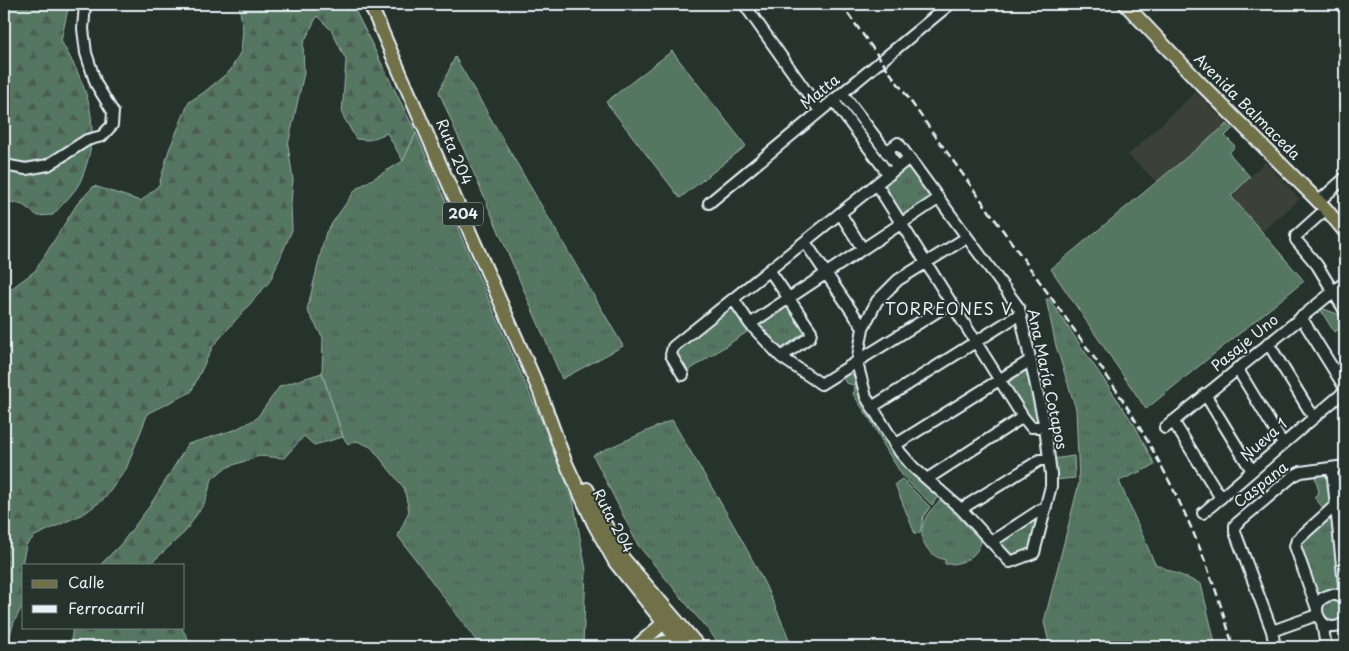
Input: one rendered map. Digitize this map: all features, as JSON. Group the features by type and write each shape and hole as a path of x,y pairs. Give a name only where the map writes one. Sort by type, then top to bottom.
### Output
{"main road":[{"name":"Ruta 204","path":"370,4 553,424 622,557 670,623"},
{"name":"Avenida Balmaceda","path":"1125,4 1201,84 1322,205 1345,232"},
{"name":"Ruta 204","path":"553,424 565,461 594,524 616,562 648,604 670,623"},
{"path":"648,604 652,634"},
{"path":"636,647 670,623"},
{"path":"649,647 670,623"},
{"path":"670,623 682,647"},
{"path":"670,623 698,647"},
{"path":"649,647 665,642 682,647"}],"street":[{"path":"4,165 26,169 48,165 87,140 102,136 112,125 113,112 96,84 86,52 83,29 85,4"},
{"path":"744,4 820,111"},
{"name":"Matta","path":"709,203 950,4"},
{"path":"842,93 898,168"},
{"path":"833,100 889,175"},
{"name":"Ana María Cotapos","path":"886,152 898,143 1019,308 1045,427 1052,486 1034,553 1010,562 991,542"},
{"path":"683,375 671,355 673,347 910,158"},
{"path":"1345,178 1296,236 1296,240 1317,265 1345,311"},
{"path":"877,185 1023,418 1031,427 1045,427"},
{"path":"750,324 825,272 938,199"},
{"path":"840,213 862,248"},
{"path":"966,238 898,280 877,301 863,328 857,363 866,397 895,445 913,467 961,509 991,542 1040,510 1046,510"},
{"path":"805,242 863,328"},
{"path":"770,271 811,331 810,337 782,357"},
{"name":"Pasaje Uno","path":"1164,428 1345,282"},
{"path":"734,300 750,324 782,357 821,384 951,303"},
{"path":"872,407 1020,314"},
{"path":"1301,317 1345,389"},
{"path":"1268,343 1314,418"},
{"path":"895,445 1031,360"},
{"path":"1237,368 1283,444"},
{"name":"Nueva 1","path":"1203,513 1345,389"},
{"path":"1205,394 1252,471"},
{"path":"927,479 1023,418"},
{"path":"1174,421 1221,498"},
{"path":"961,509 1040,460 1049,459"},
{"name":"Caspana","path":"1275,647 1272,631 1235,532 1235,525 1293,476 1301,472 1345,466"},
{"path":"1332,468 1345,594"},
{"path":"1326,647 1318,615 1295,546 1297,540 1336,505"},
{"path":"1318,615 1321,599 1326,596 1337,595 1345,600"},
{"path":"1272,631 1318,615"},
{"path":"1318,615 1333,627 1345,622"}],"shaded area":[{"path":"1196,92 1227,124 1157,182 1128,155"},
{"path":"1265,162 1300,199 1262,232 1231,196"}],"green space":[{"path":"4,4 69,4 61,41 86,93 92,126 91,144 80,182 53,215 38,216 23,205 4,200"},
{"path":"239,4 352,4 416,133 403,161 387,133 369,140 356,139 342,114 346,60 332,31 317,16 303,44 304,73 288,145 293,180 291,203 292,230 270,281 213,346 191,392 148,413 126,469 105,498 85,513 35,536 26,545 21,569 22,607 14,622 6,647 4,647 4,294 35,271 77,204 94,186 141,201 159,185 169,150 189,102 230,71 241,51 243,30"},
{"path":"672,51 746,146 680,198 606,102"},
{"path":"455,57 623,346 562,379 439,92"},
{"path":"1227,124 1232,129 1225,136 1235,146 1229,153 1250,177 1231,196 1304,281 1146,409 1051,269"},
{"path":"416,133 549,438 573,499 586,570 583,647 481,647 398,536 409,511 404,488 371,447 357,441 348,444 343,437 322,373 323,338 307,310 326,232 356,189 403,161"},
{"path":"904,168 911,169 933,199 903,220 885,191 887,181"},
{"path":"1046,299 1049,299 1135,426 1155,465 1119,481 1155,564 1201,584 1216,647 1050,647 1044,622 1079,483 1076,409 1056,346"},
{"path":"787,303 809,335 784,353 758,329 758,324"},
{"path":"1319,307 1345,317 1345,326 1334,332"},
{"path":"729,308 736,308 750,330 685,373 675,356 676,350"},
{"path":"1028,364 1042,420 1037,423 1032,423 1003,380"},
{"path":"322,373 343,437 314,445 304,436 284,458 259,456 225,468 212,479 205,502 185,532 150,564 101,564 121,544 149,507 188,444 234,430 256,419 280,386"},
{"path":"850,374 855,376 861,399 885,440 882,441 853,394 855,390 854,385 846,383 843,378"},
{"path":"672,420 721,503 767,588 792,647 722,647 638,545 593,455"},
{"path":"886,441 906,468 938,496 932,505 904,478 882,443"},
{"path":"1074,456 1075,478 1055,480 1052,459"},
{"path":"1324,475 1327,478 1330,504 1324,509 1314,497 1319,492 1315,476"},
{"path":"902,479 930,507 923,517 920,533 915,534 895,484"},
{"path":"941,499 981,541 976,552 962,562 945,564 945,560 929,551 923,540 922,528 925,519"},
{"path":"1042,512 1033,548 1013,558 997,541"},
{"path":"1325,519 1329,519 1333,524 1340,591 1315,599 1296,542"},
{"path":"1333,599 1338,600 1344,606 1344,616 1338,622 1333,623 1328,622 1322,616 1321,611 1322,606 1328,600"},
{"path":"73,628 182,628 193,647 70,647"}],"railway":[{"path":"841,4 1122,399 1161,466 1195,536 1222,609 1233,647"}],"district":[{"name":"TORREONES V","path":"949,309"}]}
